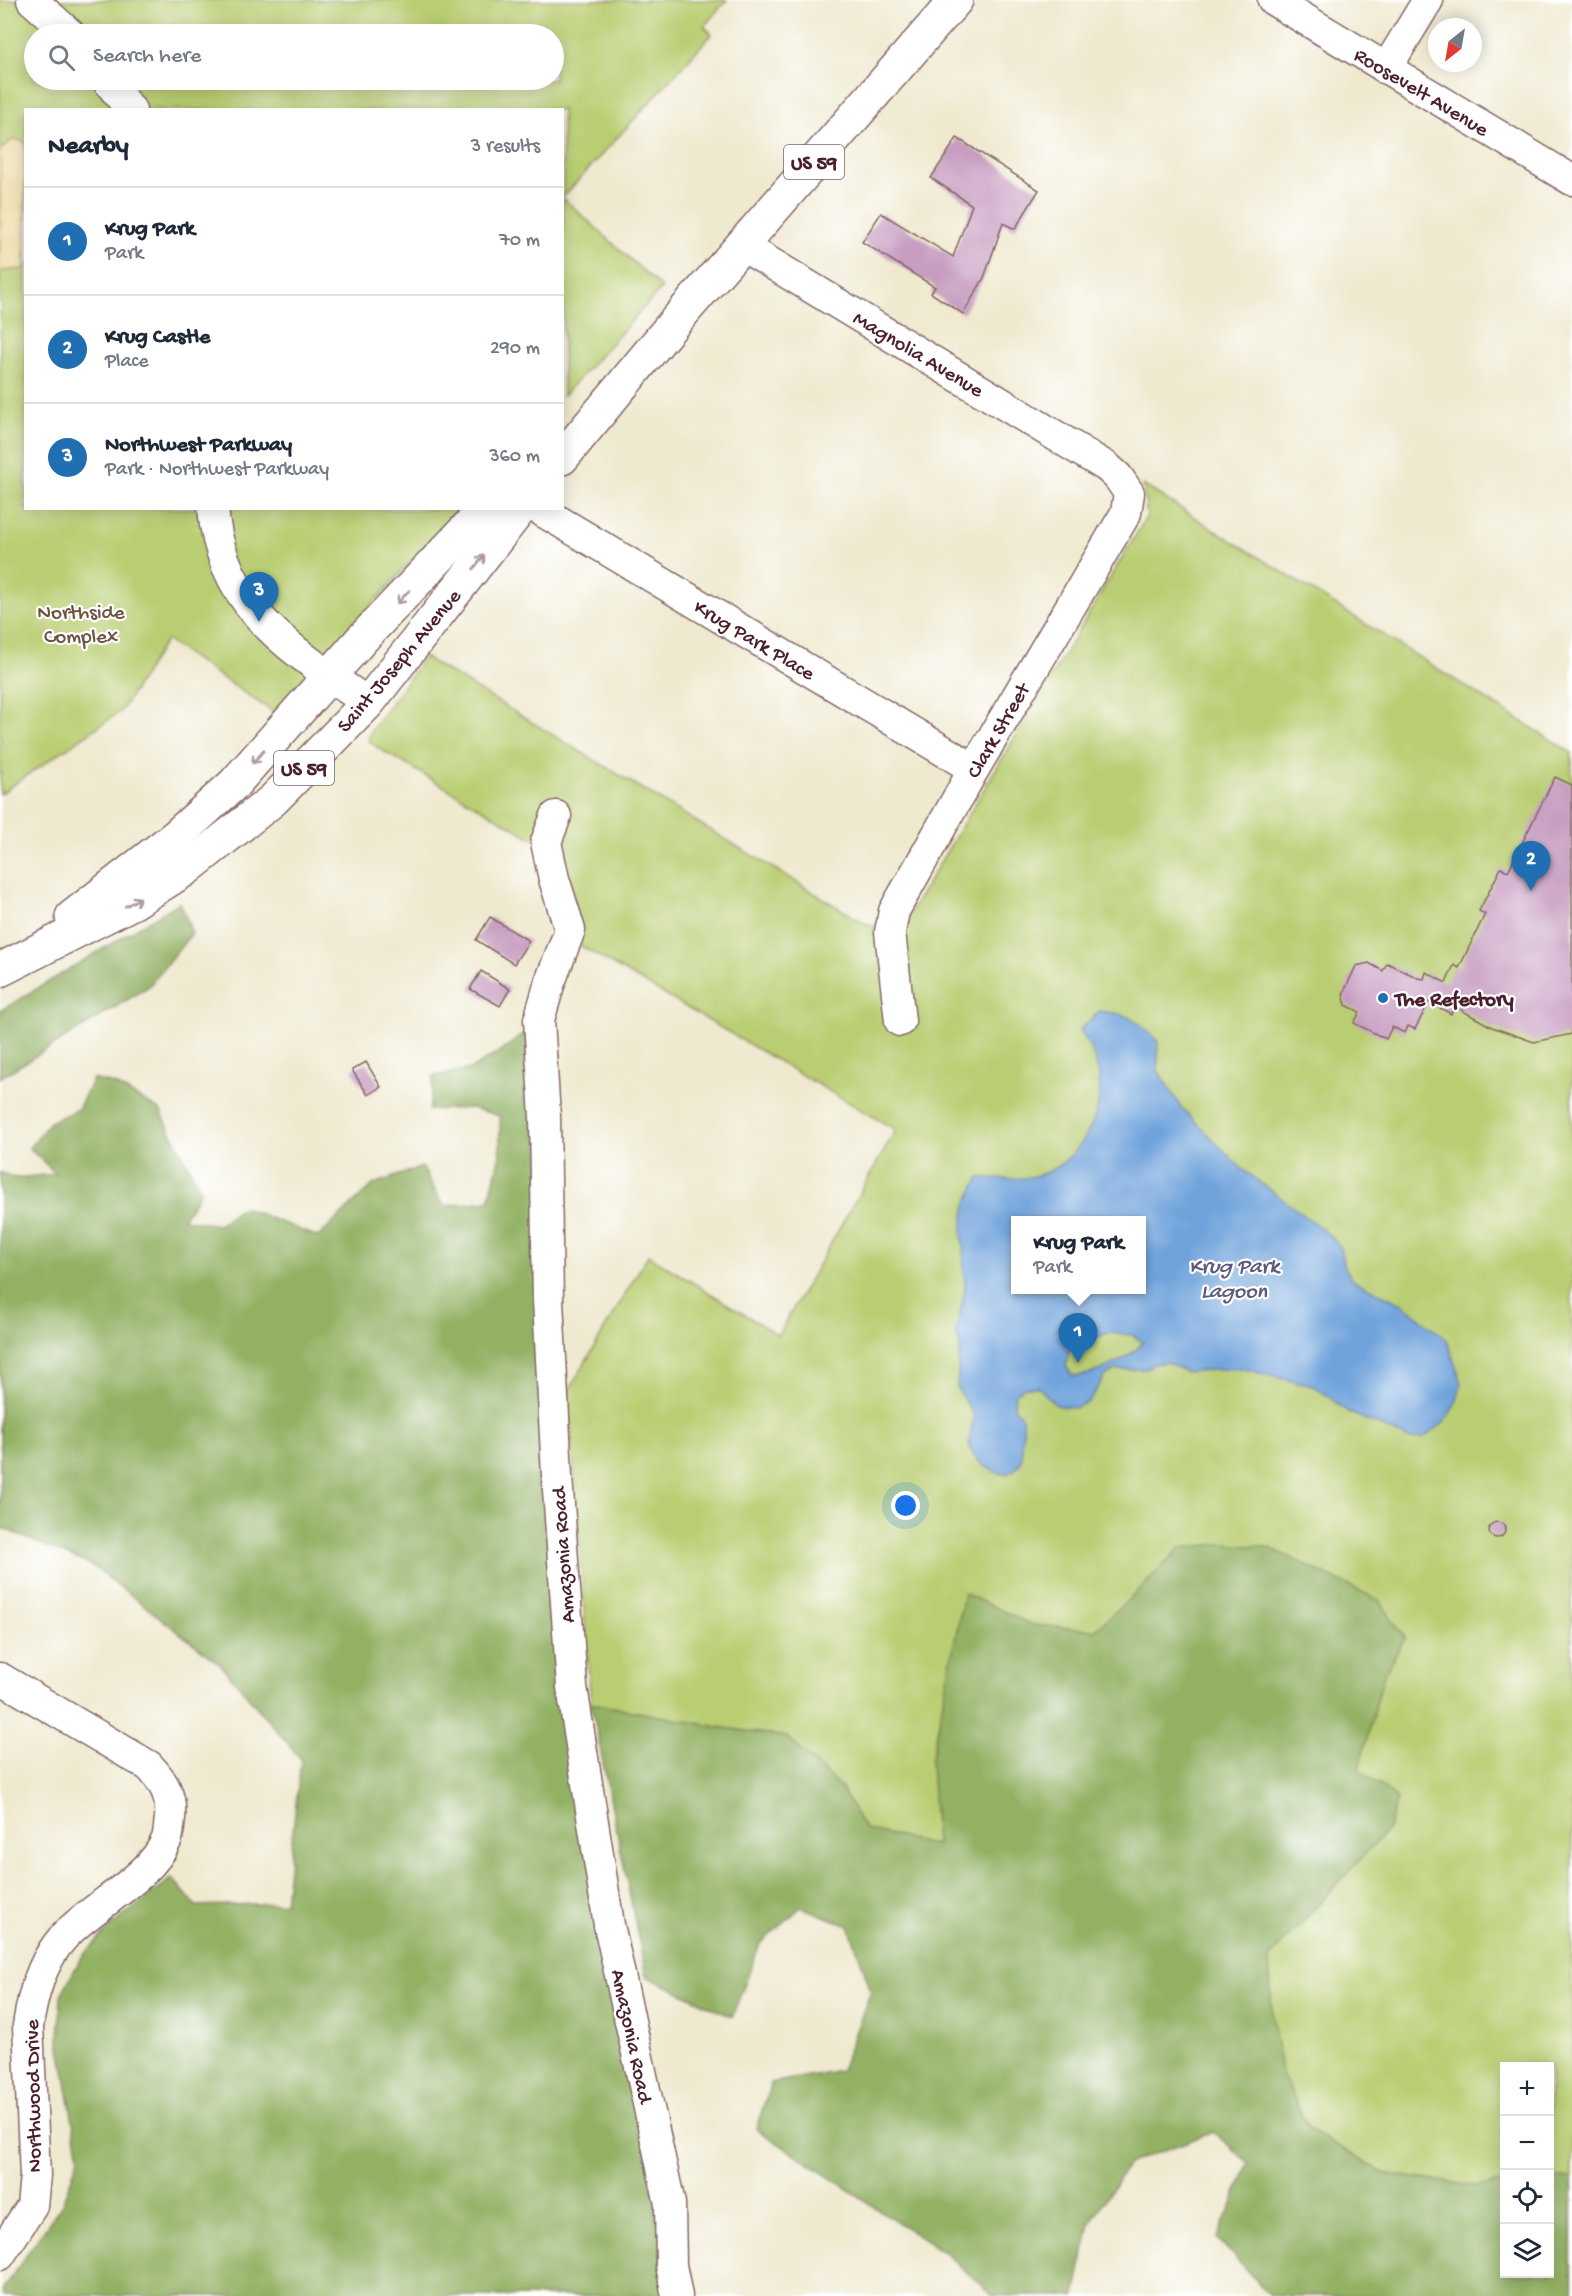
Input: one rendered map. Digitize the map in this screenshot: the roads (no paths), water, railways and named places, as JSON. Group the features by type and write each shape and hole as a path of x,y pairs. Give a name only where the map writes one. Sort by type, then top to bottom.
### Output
{"main road":[{"name":"US 59","path":"564,456 673,324 956,0"},
{"name":"US 59","path":"564,430 673,324"},
{"name":"Saint Joseph Avenue","path":"12,963 176,836 234,784 330,676 484,510"},
{"name":"Saint Joseph Avenue","path":"12,963 134,902 186,868 273,800 368,703 519,510"}],"street":[{"path":"32,0 59,24"},
{"name":"Roosevelt Avenue","path":"1273,0 1572,180"},
{"path":"1386,69 1428,0"},
{"path":"115,90 129,108"},
{"name":"Magnolia Avenue","path":"741,245 1096,461"},
{"name":"Clark Street","path":"900,1021 890,932 894,911 974,769 1126,513 1129,493 1118,477 1096,461"},
{"path":"213,510 215,537 234,585 263,624 368,703"},
{"name":"Krug Park Place","path":"540,510 974,769"},
{"name":"Amazonia Road","path":"556,816 546,842 554,879 570,930 550,982 539,1020 545,1117 548,1300 557,1476 572,1687 609,1925 670,2204 671,2265 677,2296"},
{"name":"Northwood Drive","path":"0,1678 148,1766 163,1780 171,1801 167,1840 160,1851 129,1882 72,1929 57,1945 38,1984 31,2003 28,2026 35,2175 32,2206 0,2255"}],"water":[{"name":"Krug Park Lagoon","path":"1100,1011 1127,1016 1139,1023 1158,1042 1158,1071 1181,1107 1242,1169 1324,1230 1340,1246 1344,1267 1354,1281 1402,1304 1446,1339 1462,1383 1457,1400 1446,1421 1423,1438 1409,1439 1348,1412 1316,1387 1240,1368 1186,1372 1167,1362 1153,1364 1145,1369 1115,1370 1105,1376 1089,1402 1075,1408 1056,1405 1038,1387 1025,1387 1015,1394 1014,1407 1021,1415 1023,1430 1021,1460 1015,1470 1008,1473 993,1471 985,1467 973,1455 969,1444 974,1416 957,1388 960,1345 956,1332 965,1290 962,1229 966,1204 980,1177 1010,1179 1039,1175 1068,1158 1079,1146 1095,1116 1099,1099 1097,1067 1080,1029","holes":["1108,1333 1132,1335 1143,1342 1130,1354 1110,1366 1080,1375 1072,1375 1066,1366 1069,1351 1084,1342"]}],"place":[{"name":"Northwest Parkway","path":"259,622"},
{"name":"Krug Castle","path":"1531,891"},
{"name":"The Refectory","path":"1383,998"},
{"name":"Krug Park","path":"1078,1363"}],"park label":[{"name":"Northside Complex","path":"81,623"}]}
